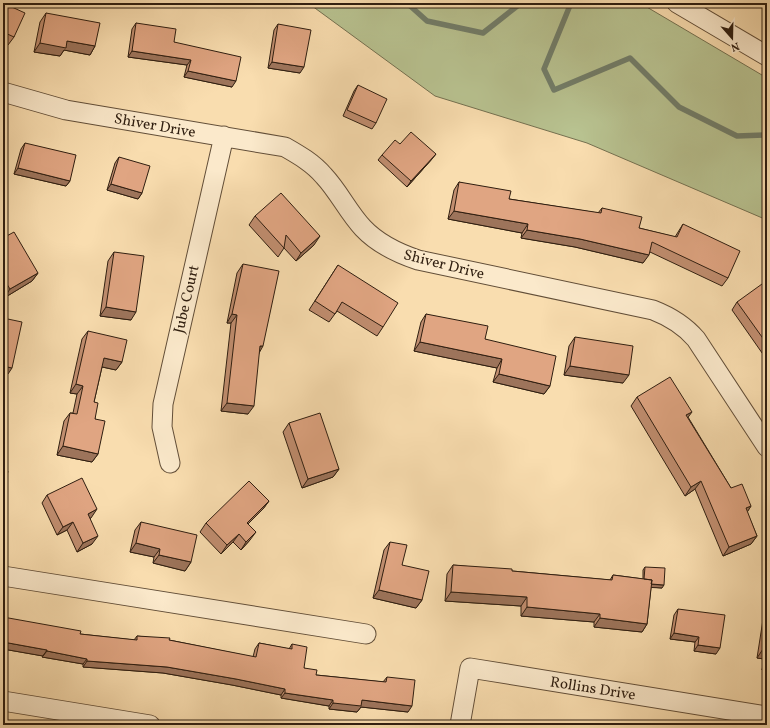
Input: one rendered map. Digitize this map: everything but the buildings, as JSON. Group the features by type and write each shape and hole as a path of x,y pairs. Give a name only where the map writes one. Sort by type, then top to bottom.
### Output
{"street":[{"path":"678,3 767,56"},
{"name":"Shiver Drive","path":"3,92 66,110 285,147 300,155 325,176 363,228 381,243 400,254 418,260 653,310 668,316 681,324 696,339 767,446"},
{"name":"Jube Court","path":"170,463 162,427 163,404 224,136"},
{"path":"3,576 366,634"},
{"name":"Rollins Drive","path":"461,722 470,668 767,716"},
{"path":"3,701 150,725"}],"green space":[{"path":"308,3 640,3 767,78 767,220 587,143 435,96"}],"waterway":[{"path":"407,3 427,21 483,33 521,3"},
{"path":"571,3 544,69 554,90 630,58 679,107 737,136 767,135"}]}
